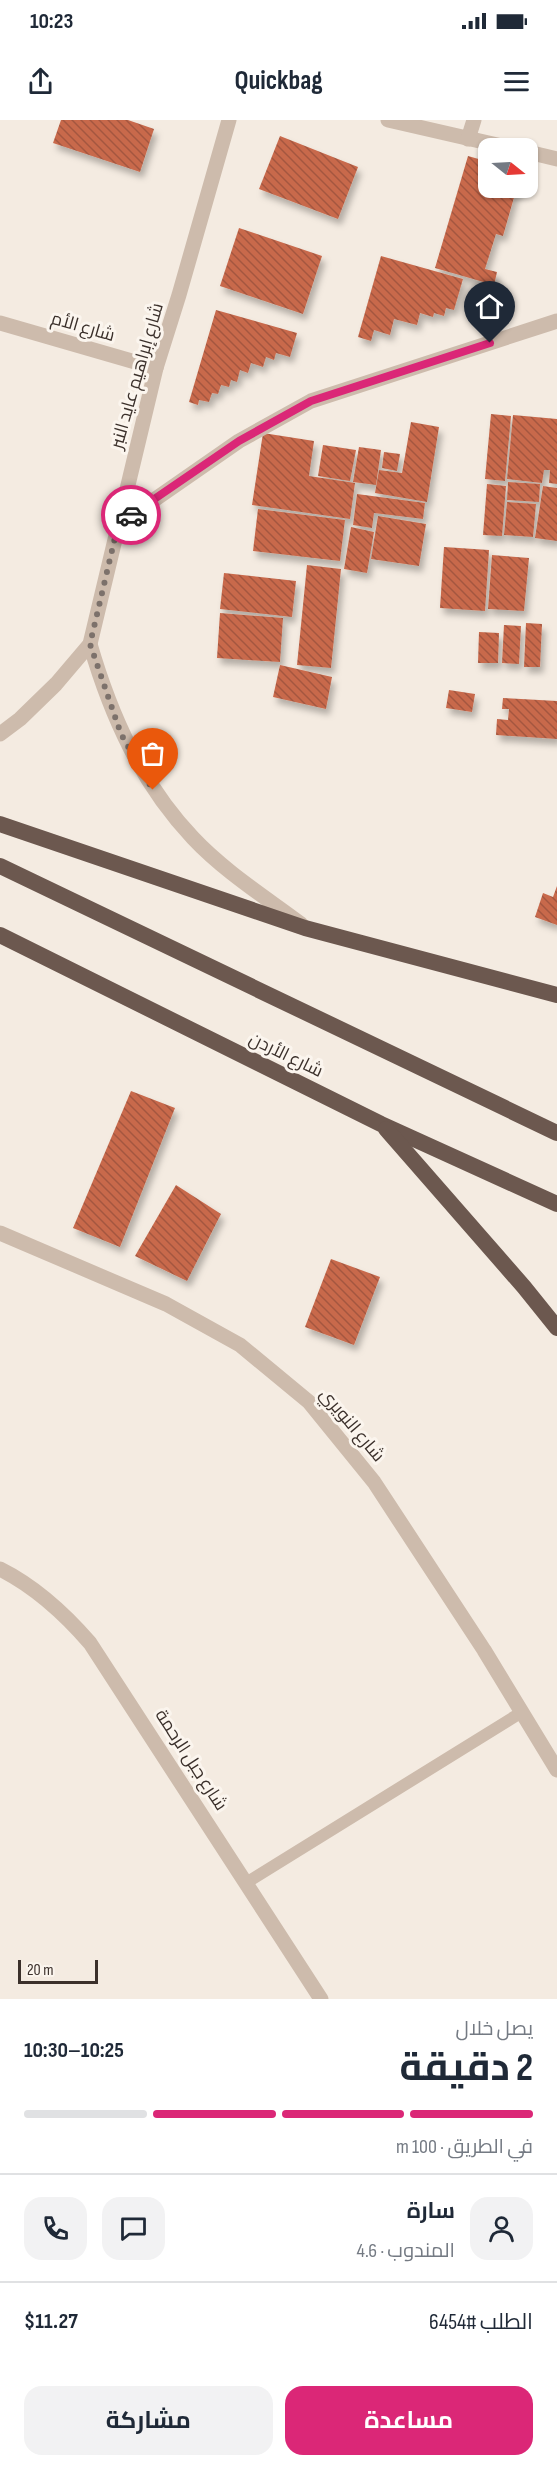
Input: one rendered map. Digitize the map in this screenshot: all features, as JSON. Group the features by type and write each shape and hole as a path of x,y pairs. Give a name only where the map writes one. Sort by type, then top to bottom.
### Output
{"highway":[{"path":"0,824 305,928 557,995"},
{"path":"0,866 557,1133"},
{"name":"شارع الأردن","path":"0,935 381,1124 557,1204"},
{"path":"381,1124 557,1328"}],"street":[{"name":"شارع إبراهيم عايد النبر","path":"0,734 20,719 56,684 90,644 156,368 229,120"},
{"path":"388,120 478,142"},
{"path":"468,140 474,120"},
{"path":"538,154 557,159"},
{"path":"118,525 223,451 311,401 557,321"},
{"name":"شارع الأم","path":"0,323 156,368"},
{"path":"90,644 121,734 153,790 193,838 305,928"},
{"name":"شارع النويري","path":"0,1233 166,1305 240,1345 309,1402 374,1482 557,1770"},
{"name":"شارع جبل الرحمة","path":"0,1569 37,1591 68,1617 90,1643 321,1999"}],"lane":[{"path":"246,1883 522,1712"}],"building":[{"path":"61,120 128,120 154,129 140,172 53,143"},
{"path":"280,136 358,167 338,219 259,189"},
{"path":"468,156 478,159 478,198 514,198 503,236 496,234 485,269 497,272 494,285 435,268"},
{"path":"239,228 322,256 303,314 220,286"},
{"path":"381,256 463,279 454,310 446,308 444,316 434,313 433,317 420,313 417,325 394,319 390,335 374,330 371,341 358,337"},
{"path":"216,310 297,333 290,357 276,353 274,360 266,357 263,367 251,363 248,373 240,370 237,382 231,380 229,387 221,385 218,394 212,393 209,402 199,400 198,405 189,402"},
{"path":"491,414 511,416 505,481 485,479"},
{"path":"513,415 557,419 557,484 549,483 550,470 544,470 542,483 507,479"},
{"path":"411,422 439,427 427,502 375,493 379,470 402,473"},
{"path":"263,433 314,441 309,476 355,483 350,519 252,505"},
{"path":"323,445 356,450 350,481 318,476"},
{"path":"359,447 381,450 376,485 353,482"},
{"path":"384,452 400,454 397,471 382,468"},
{"path":"508,482 540,484 539,502 507,500"},
{"path":"487,484 506,486 502,536 483,535"},
{"path":"543,486 557,488 557,541 535,538"},
{"path":"357,494 425,503 423,519 374,513 372,528 353,525"},
{"path":"507,502 536,504 533,537 504,535"},
{"path":"258,509 345,520 340,561 253,551"},
{"path":"378,516 426,524 419,566 371,559"},
{"path":"351,527 374,532 367,573 344,569"},
{"path":"444,547 489,550 485,611 440,608"},
{"path":"492,555 529,558 524,611 488,609"},
{"path":"307,565 341,569 331,668 297,665"},
{"path":"224,573 296,581 292,617 220,609"},
{"path":"220,613 283,618 280,662 217,658"},
{"path":"526,623 542,624 540,667 524,667"},
{"path":"504,625 521,626 519,664 502,663"},
{"path":"479,632 499,633 498,663 478,663"},
{"path":"280,665 332,677 326,709 273,697"},
{"path":"449,690 475,694 472,712 446,708"},
{"path":"503,698 557,701 557,739 496,735 497,719 508,720 509,709 502,709"},
{"path":"557,886 557,925 535,917 543,893 553,897"},
{"path":"131,1091 175,1108 120,1247 73,1228"},
{"path":"176,1185 221,1214 187,1281 135,1256"},
{"path":"331,1259 380,1277 354,1345 305,1327"}],"way so far":[{"path":"131,515 118,525 90,644 121,734 153,790"}],"route":[{"path":"131,515 207,461 277,418 311,401 490,343"}]}
